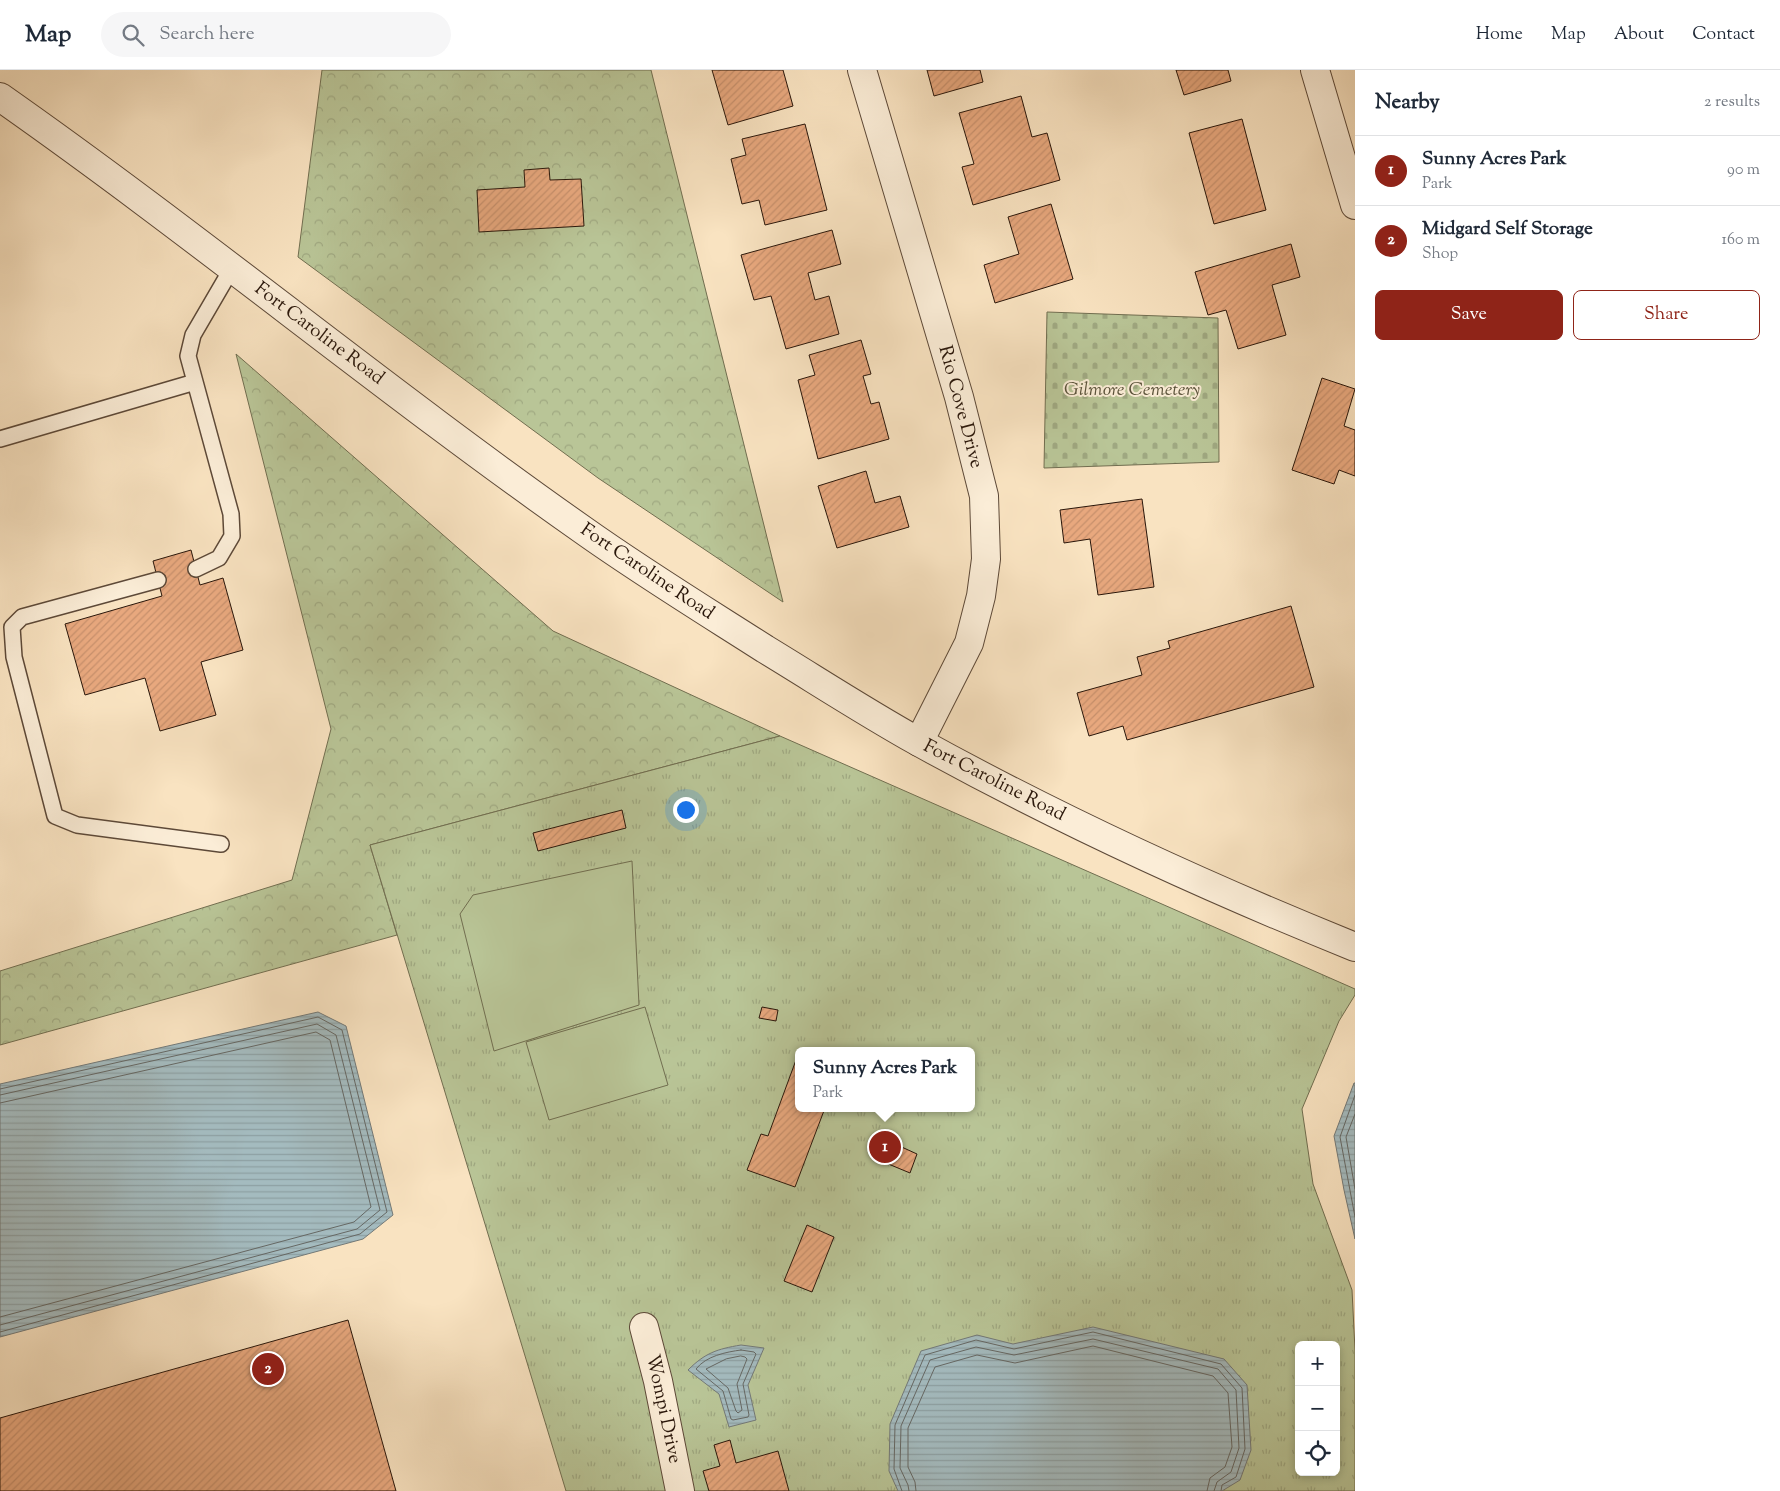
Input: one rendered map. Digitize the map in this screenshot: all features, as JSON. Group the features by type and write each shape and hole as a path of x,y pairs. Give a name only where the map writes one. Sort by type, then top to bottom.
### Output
{"street":[{"name":"Rio Cove Drive","path":"862,70 959,397 984,496 986,559 981,596 969,643 918,742"},
{"path":"1315,70 1355,205"},
{"name":"Fort Caroline Road","path":"0,97 90,160 379,380 584,531 706,612 918,742 1103,837 1272,913 1355,947"},
{"name":"Wompi Drive","path":"644,1327 658,1381 680,1491"}],"lane":[{"path":"196,569 219,558 232,536 231,514 188,356 193,335 232,268"},
{"path":"0,439 195,382"},
{"path":"158,580 6,623 55,816 77,825 222,844"}],"green space":[{"path":"322,70 651,70 783,602 598,478 298,257"},
{"name":"Gilmore Cemetery","path":"1047,312 1218,318 1219,462 1044,468"},
{"path":"236,354 553,631 780,736 370,845 397,935 0,1045 0,971 292,880 331,729"},
{"path":"780,736 1355,989 1355,995 1339,1021 1302,1109 1313,1184 1352,1290 1355,1350 1355,1491 566,1491 370,845"},
{"path":"632,861 639,1005 494,1051 460,914 473,895"},
{"path":"645,1007 668,1085 549,1120 526,1042"}],"water":[{"path":"318,1012 346,1026 393,1215 363,1239 0,1337 0,1084"},
{"path":"1355,1083 1355,1239 1334,1136"},
{"path":"1093,1327 1224,1359 1247,1385 1251,1450 1240,1480 1222,1491 898,1491 889,1471 890,1424 921,1351 977,1335 1013,1344"},
{"path":"741,1345 764,1348 748,1385 756,1420 729,1427 719,1394 688,1370 700,1359 712,1353"}],"building":[{"path":"712,70 783,70 793,106 728,125"},
{"path":"927,70 980,70 983,82 934,96"},
{"path":"1176,70 1228,70 1231,81 1184,95"},
{"path":"1021,96 1032,137 1047,133 1060,180 973,205 962,167 974,164 959,113"},
{"path":"1242,119 1266,210 1214,224 1189,133"},
{"path":"805,124 827,210 765,225 759,200 742,204 731,159 746,155 742,139"},
{"path":"549,168 550,180 581,179 584,226 479,232 477,190 525,187 524,170"},
{"path":"1051,204 1073,279 995,303 984,265 1019,254 1008,217"},
{"path":"832,230 841,264 808,273 815,300 829,296 839,334 786,349 771,296 754,300 741,255"},
{"path":"1291,244 1300,277 1272,285 1286,335 1238,349 1226,310 1208,315 1195,272"},
{"path":"861,340 871,374 863,376 871,404 879,402 889,439 818,459 798,380 815,375 809,355"},
{"path":"1322,378 1355,389 1344,426 1355,430 1355,476 1339,470 1334,484 1292,470"},
{"path":"866,471 875,503 900,496 909,527 837,548 818,486"},
{"path":"1142,499 1154,587 1098,595 1090,539 1064,543 1060,510"},
{"path":"191,550 200,585 223,578 243,650 201,662 216,715 160,731 145,678 85,695 65,624 162,596 153,561"},
{"path":"1291,606 1314,687 1127,740 1123,726 1089,736 1077,693 1142,675 1137,657 1170,648 1168,641"},
{"path":"622,810 626,828 538,851 533,833"},
{"path":"762,1007 778,1010 776,1021 759,1018"},
{"path":"795,1063 795,1112 823,1112 795,1187 747,1170 761,1134 768,1136"},
{"path":"895,1144 917,1154 910,1173 886,1163"},
{"path":"807,1225 834,1237 812,1292 784,1281"},
{"path":"348,1320 396,1491 0,1491 0,1418"},
{"path":"730,1440 736,1463 778,1451 789,1491 709,1491 703,1471 720,1466 714,1445"}],"place":[{"name":"Sunny Acres Park","path":"885,1147"},
{"name":"Midgard Self Storage","path":"268,1369"}]}
